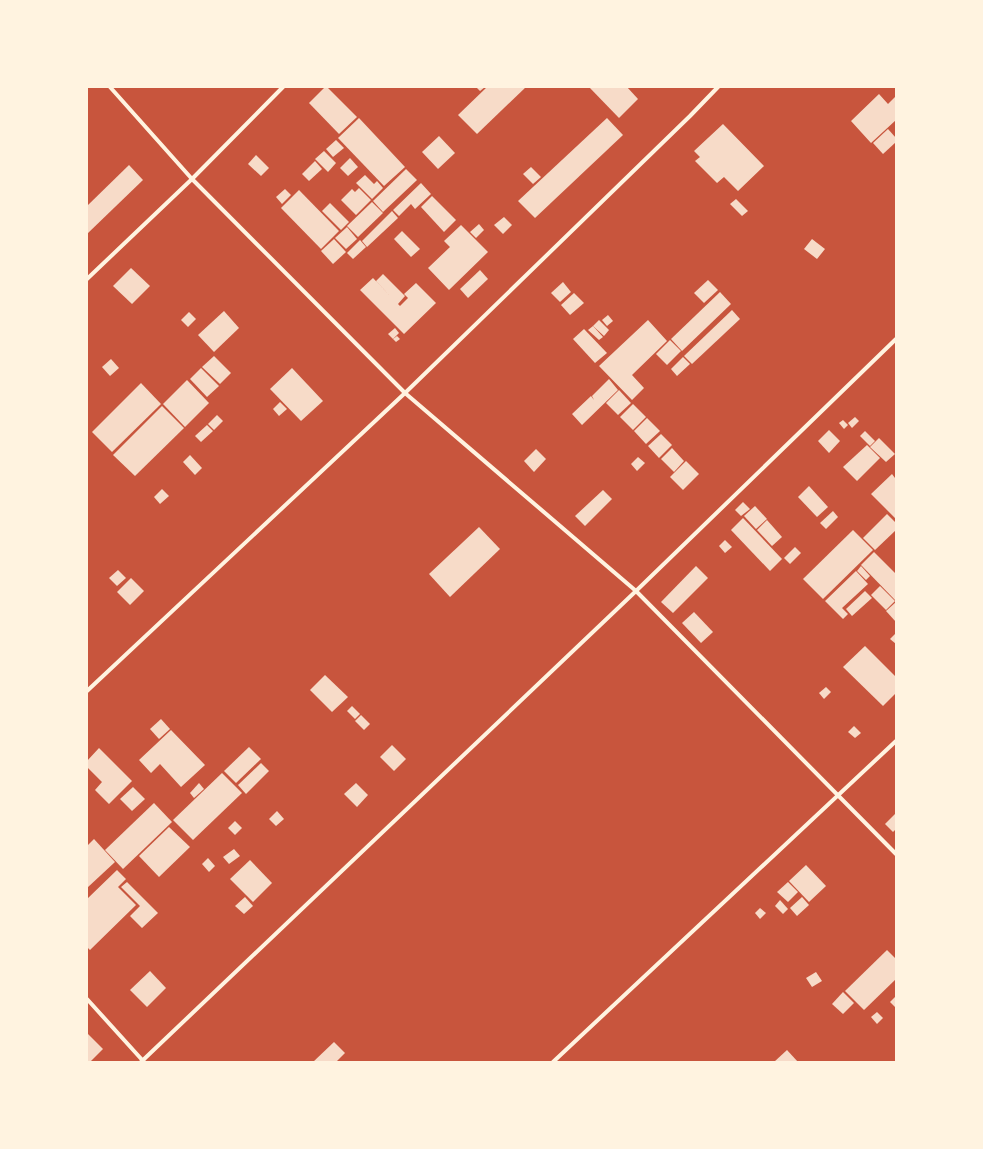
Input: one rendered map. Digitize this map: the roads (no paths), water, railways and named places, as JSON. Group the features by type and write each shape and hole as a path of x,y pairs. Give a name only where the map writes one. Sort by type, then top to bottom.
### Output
{"street":[{"path":"110,87 192,179 405,393 636,591 896,854"},
{"path":"87,279 192,179 283,87"},
{"path":"87,691 405,393 718,87"},
{"path":"87,999 142,1061 636,591 896,339"},
{"path":"553,1062 896,741"}]}
